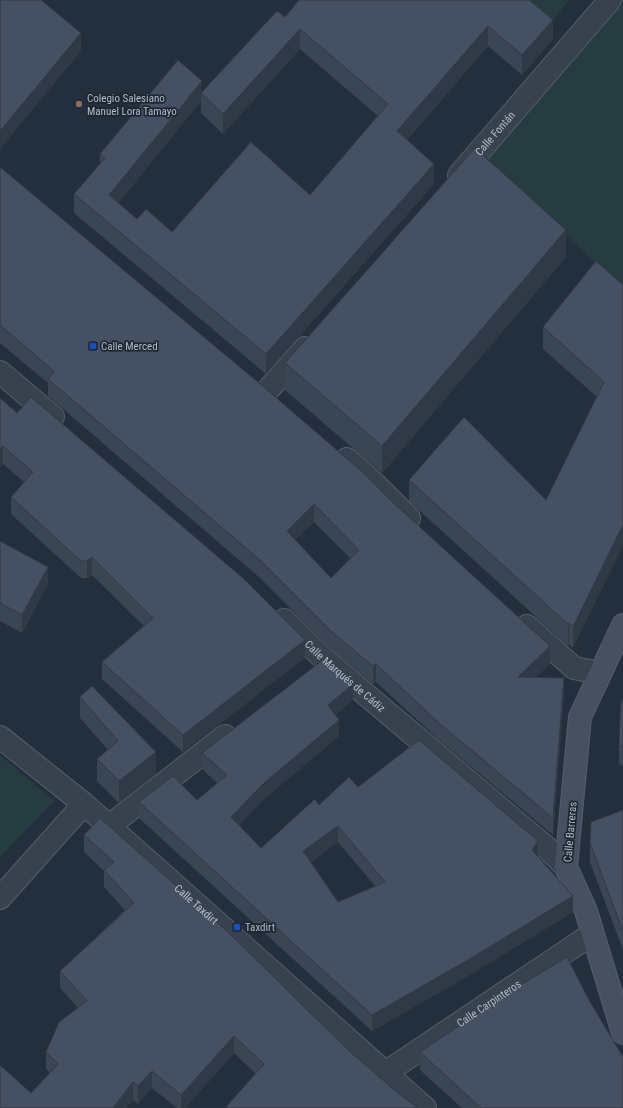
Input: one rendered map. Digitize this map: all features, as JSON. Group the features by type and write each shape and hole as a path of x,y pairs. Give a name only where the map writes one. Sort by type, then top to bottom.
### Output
{"street":[{"name":"Calle Fontán","path":"448,188 559,57 610,0"},
{"path":"267,391 320,332"},
{"path":"0,372 65,428"},
{"path":"249,376 285,406"},
{"path":"333,448 375,484 422,530"},
{"name":"Calle Marqués de Cádiz","path":"268,604 318,664 547,848 566,867"},
{"path":"511,611 574,668 600,673"},
{"name":"Calle Barreras","path":"623,625 580,717 566,867 586,911 623,1033"},
{"path":"109,826 242,723"},
{"name":"Calle Taxdirt","path":"0,737 84,804 425,1108"},
{"path":"0,898 84,804"},
{"name":"Calle Carpinteros","path":"385,1073 592,934"}],"green space":[{"path":"490,0 569,0 538,39"},
{"path":"623,4 623,289 484,158"},
{"path":"0,755 54,801 0,857"}],"building":[{"path":"0,0 41,0 81,33 0,131"},
{"path":"299,0 529,0 553,20 522,55 488,26 397,131 434,164 266,354 74,194 105,158 100,154 178,60 202,81 109,195 137,219 146,209 172,232 251,142 310,195 388,104 300,29 223,114 201,93 277,11 285,17"},
{"path":"475,148 566,230 382,446 285,363"},
{"path":"0,167 259,383 366,475 386,496 550,646 518,677 564,678 553,818 439,723 376,664 373,666 332,632 260,560 48,379 54,371 0,325","holes":["314,504 359,550 331,578 287,531"]},
{"path":"596,261 623,285 623,525 573,627 409,480 464,417 546,500 604,382 543,327"},
{"path":"31,397 244,579 305,640 183,735 102,662 153,618 92,557 87,561 81,561 11,497 33,472 3,446 0,450 0,398 17,413"},
{"path":"0,541 48,567 22,615 0,603"},
{"path":"324,659 353,684 328,705 339,720 263,784 231,817 261,848 315,799 319,805 349,777 358,787 419,740 538,841 532,850 573,896 473,957 372,1015 139,802 173,776 197,800 227,775 202,753","holes":["338,826 385,882 338,902 303,851"]},
{"path":"92,686 156,752 119,781 97,759 118,741 80,697"},
{"path":"623,698 623,747 619,745 621,702"},
{"path":"623,810 623,931 590,843 591,822"},
{"path":"100,818 229,933 347,1049 399,1094 418,1108 225,1108 264,1064 234,1036 181,1095 152,1071 138,1086 133,1082 113,1108 0,1108 0,1065 31,1093 58,1064 46,1052 59,1022 87,1001 60,971 134,903 104,870 114,862 84,835"},
{"path":"567,957 589,1000 623,1057 623,1108 481,1108 420,1052 519,986"}],"place":[{"name":"Colegio Salesiano Manuel Lora Tamayo","path":"79,104"},
{"name":"Calle Merced","path":"93,346"},
{"name":"Taxdirt","path":"237,927"}]}
